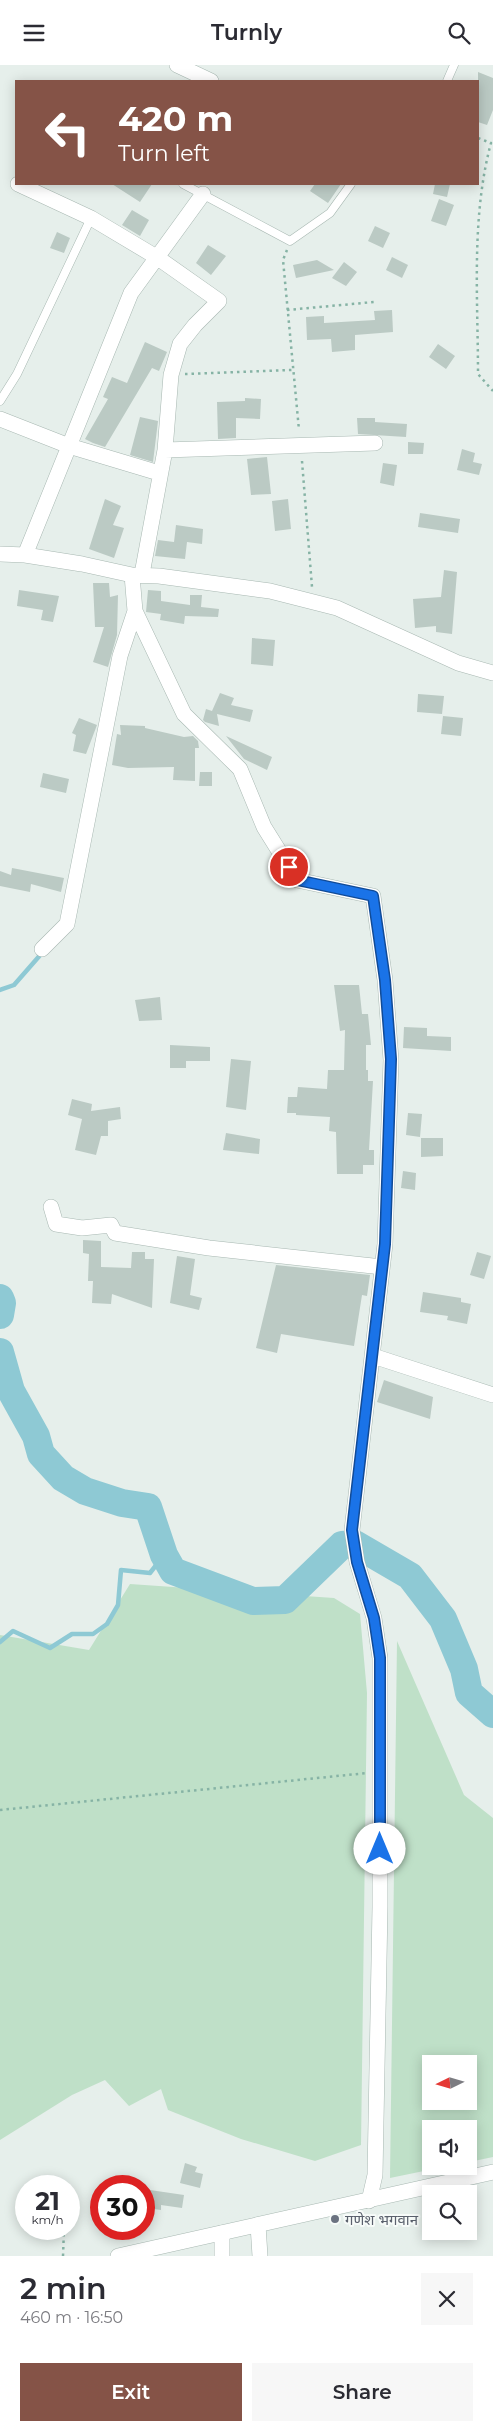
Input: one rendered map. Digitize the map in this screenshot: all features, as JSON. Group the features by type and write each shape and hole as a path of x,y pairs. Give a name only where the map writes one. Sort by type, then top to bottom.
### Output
{"street":[{"path":"177,65 210,80"},
{"path":"20,185 91,218 158,258 218,301 180,344 172,375 165,450 137,574 135,611 120,656 67,924 42,949"},
{"path":"25,555 131,293 158,258 202,194"},
{"path":"0,419 69,447 159,473"},
{"path":"165,450 301,447 375,443"},
{"path":"0,554 25,555 137,574 270,591 337,608 458,663 493,673"},
{"path":"135,611 184,715 240,769 264,827 297,880 373,896 385,980 391,1059 382,1267 352,1530 357,1562 374,1618 380,1658 380,1907 375,2175 369,2201"},
{"path":"50,1207 56,1224 82,1228 111,1225 115,1233 190,1245 382,1267"},
{"path":"373,1356 493,1395"},
{"path":"118,2256 369,2201 493,2171"},
{"path":"258,2225 260,2256"},
{"path":"222,2233 222,2256"}],"lane":[{"path":"447,80 454,65"},
{"path":"185,185 290,241 330,213 350,185"},
{"path":"0,401 17,374 91,218"}],"path":[{"path":"479,138 491,143 482,175 478,221 478,374 493,391"},
{"path":"290,241 283,259 314,602"},
{"path":"287,310 374,302"},
{"path":"172,375 292,369"},
{"path":"0,1810 380,1772"},
{"path":"63,2256 64,2240"}],"green space":[{"path":"130,1584 334,1598 360,1614 367,1693 361,2145 315,2161 241,2139 168,2110 161,2089 129,2106 105,2080 72,2095 0,2140 0,1635 89,1650"},
{"path":"397,1641 464,1795 493,1818 493,2157 477,2160 477,2120 422,2120 422,2171 390,2178"}],"building":[{"path":"478,72 493,78 493,110 487,125 479,122"},
{"path":"114,185 151,185 140,202"},
{"path":"314,185 340,185 328,203 310,191"},
{"path":"435,185 450,185 447,197 433,194"},
{"path":"439,199 454,205 446,226 431,221"},
{"path":"132,210 149,220 140,236 122,225"},
{"path":"375,226 390,233 383,248 368,241"},
{"path":"57,232 70,238 64,253 50,248"},
{"path":"208,245 226,256 211,275 196,263"},
{"path":"392,257 408,265 402,278 386,270"},
{"path":"317,260 334,270 296,278 293,265"},
{"path":"344,262 357,272 346,286 332,278"},
{"path":"392,310 393,332 355,335 355,350 332,352 331,339 307,340 306,317 324,316 324,323 375,320 374,311"},
{"path":"145,342 167,352 159,371 152,368 105,447 85,439 108,399 103,397 112,377 127,383"},
{"path":"438,344 455,356 446,369 429,357"},
{"path":"245,398 261,399 260,419 236,418 236,438 218,439 217,402 245,401"},
{"path":"140,417 158,421 153,462 130,455"},
{"path":"357,418 375,418 375,422 407,424 406,437 358,434"},
{"path":"408,442 424,443 423,454 408,454"},
{"path":"462,449 475,453 473,462 482,464 479,475 457,470"},
{"path":"267,457 271,494 251,495 247,459"},
{"path":"383,463 397,465 394,486 380,483"},
{"path":"105,499 121,506 113,525 124,528 114,558 89,549"},
{"path":"288,499 291,529 275,531 272,501"},
{"path":"420,513 460,519 458,533 418,527"},
{"path":"176,525 203,529 202,544 187,542 185,559 155,556 158,540 174,542"},
{"path":"444,570 457,572 452,634 436,632 436,626 415,628 413,599 441,597"},
{"path":"93,583 109,583 110,597 118,595 117,635 108,667 93,662 104,627 95,627"},
{"path":"19,590 59,596 53,622 41,620 43,610 17,606"},
{"path":"148,590 161,591 161,601 190,605 190,595 202,595 201,607 219,609 218,617 185,616 184,624 160,620 161,614 146,612"},
{"path":"252,638 275,640 273,666 251,664"},
{"path":"220,693 234,698 231,705 253,710 250,722 217,714 219,726 205,722 203,720 206,709 212,711"},
{"path":"418,694 444,696 442,714 417,712"},
{"path":"443,716 463,718 461,736 441,734"},
{"path":"79,718 97,725 86,754 73,751 76,735 72,733"},
{"path":"120,725 145,726 145,728 184,737 193,736 198,741 199,748 195,748 195,781 173,780 174,767 128,768 112,765 117,734 121,735"},
{"path":"226,736 272,757 267,770 244,759"},
{"path":"200,772 212,772 212,786 199,786"},
{"path":"43,773 69,779 66,793 40,787"},
{"path":"12,868 64,878 61,892 31,884 30,892 0,886 0,871 11,875"},
{"path":"334,985 359,985 362,1014 368,1014 371,1045 366,1045 366,1070 368,1070 368,1081 373,1081 369,1150 374,1150 374,1165 363,1165 363,1174 337,1174 336,1132 329,1131 330,1117 287,1113 288,1097 297,1097 298,1087 327,1089 328,1070 344,1070 345,1030 340,1031"},
{"path":"160,997 162,1020 139,1021 135,1000"},
{"path":"404,1027 427,1028 427,1036 451,1037 451,1051 403,1048"},
{"path":"170,1045 210,1047 210,1061 186,1061 186,1068 170,1068"},
{"path":"231,1059 251,1061 246,1110 226,1107"},
{"path":"72,1099 92,1104 91,1111 120,1107 121,1119 108,1121 108,1136 101,1136 96,1155 75,1150 82,1119 68,1115"},
{"path":"408,1113 422,1114 420,1137 406,1135"},
{"path":"226,1133 260,1139 259,1154 223,1150"},
{"path":"421,1138 443,1138 443,1156 421,1157"},
{"path":"403,1171 416,1173 415,1190 401,1188"},
{"path":"83,1240 101,1241 101,1267 131,1268 132,1252 145,1252 145,1259 154,1259 152,1308 112,1294 111,1304 92,1303 93,1281 88,1281 89,1254 83,1253"},
{"path":"477,1252 491,1256 484,1279 470,1275"},
{"path":"177,1256 195,1259 190,1295 202,1298 199,1310 170,1303"},
{"path":"276,1265 370,1275 367,1296 362,1295 354,1346 281,1334 277,1353 256,1348"},
{"path":"423,1292 461,1298 461,1302 471,1304 467,1324 447,1320 448,1316 420,1312"},
{"path":"384,1380 433,1397 430,1419 377,1402"},
{"path":"185,2163 197,2167 195,2172 203,2174 200,2188 180,2183"},
{"path":"155,2191 184,2195 182,2208 161,2205 161,2210 155,2209"}],"waterway":[{"path":"0,990 14,985 42,953"},
{"path":"0,1298 2,1303 0,1315"},
{"path":"0,1352 11,1391 36,1436 41,1454 63,1478 85,1491 122,1503 148,1507 164,1555 173,1571 253,1601 285,1600 342,1545 355,1544 410,1576 443,1619 464,1669 469,1693 493,1714"},
{"path":"0,1642 13,1631 50,1648 72,1634 93,1634 107,1624 118,1605 121,1570 150,1573 164,1555"}],"place":[{"name":"गणेश भगवान","path":"335,2219"}],"route":[{"path":"289,867 297,880 373,896 385,980 391,1059 385,1244 352,1530 357,1562 374,1618 380,1658 380,1849"}]}
